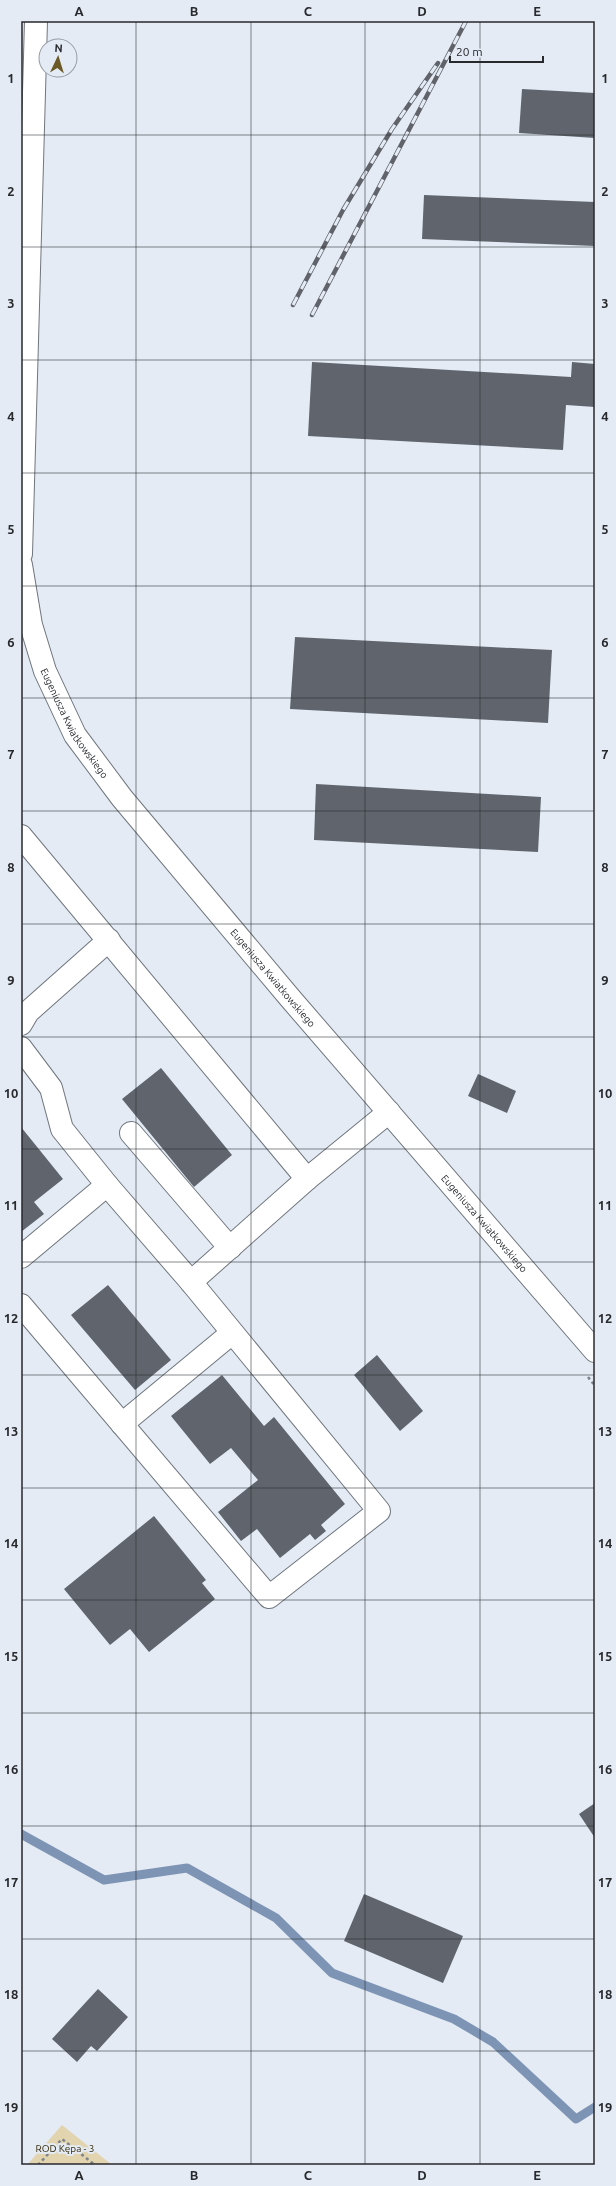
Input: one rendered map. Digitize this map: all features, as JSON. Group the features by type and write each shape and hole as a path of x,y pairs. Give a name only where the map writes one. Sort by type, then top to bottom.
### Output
{"street":[{"path":"21,554 36,21"},
{"name":"Eugeniusza Kwiatkowskiego","path":"21,565 31,625 44,671 75,735 122,798 595,1351"},
{"path":"21,836 307,1179"},
{"path":"21,1024 28,1012 109,940"},
{"path":"21,1048 51,1088 62,1130 107,1185 191,1282 379,1511 269,1597 21,1305"},
{"path":"191,1282 307,1179 389,1112"},
{"path":"131,1133 230,1248"},
{"path":"21,1257 107,1185"},
{"path":"122,1424 232,1333"}],"path":[{"path":"38,2165 62,2139 95,2165"}],"green space":[{"name":"ROD Kępa - 3","path":"62,2125 112,2165 27,2165"}],"building":[{"path":"522,89 595,93 595,138 519,133"},
{"path":"424,195 595,202 595,246 422,239"},
{"path":"312,362 571,377 572,362 595,364 595,407 566,405 563,450 308,436"},
{"path":"295,637 552,650 548,723 290,709"},
{"path":"316,784 541,797 538,852 314,840"},
{"path":"161,1068 232,1155 194,1187 122,1099"},
{"path":"478,1074 516,1091 507,1113 468,1096"},
{"path":"21,1127 63,1179 34,1202 44,1214 21,1232"},
{"path":"108,1285 171,1360 135,1390 71,1315"},
{"path":"377,1355 423,1411 400,1431 354,1375"},
{"path":"222,1375 264,1426 274,1417 345,1504 321,1525 326,1531 315,1540 310,1534 280,1558 257,1529 241,1541 218,1512 258,1480 231,1448 210,1464 171,1416"},
{"path":"154,1516 206,1580 202,1583 215,1599 149,1652 130,1629 110,1645 64,1589"},
{"path":"595,1803 595,1838 579,1814"},
{"path":"364,1894 463,1936 443,1983 344,1941"},
{"path":"98,1989 128,2017 97,2051 91,2046 77,2062 52,2039"}],"waterway":[{"path":"21,1834 104,1880 187,1868 276,1918 332,1973 454,2019 493,2042 576,2119 595,2107"}],"railway":[{"path":"312,315 466,21"},
{"path":"293,305 343,210 392,129 438,63"}]}
